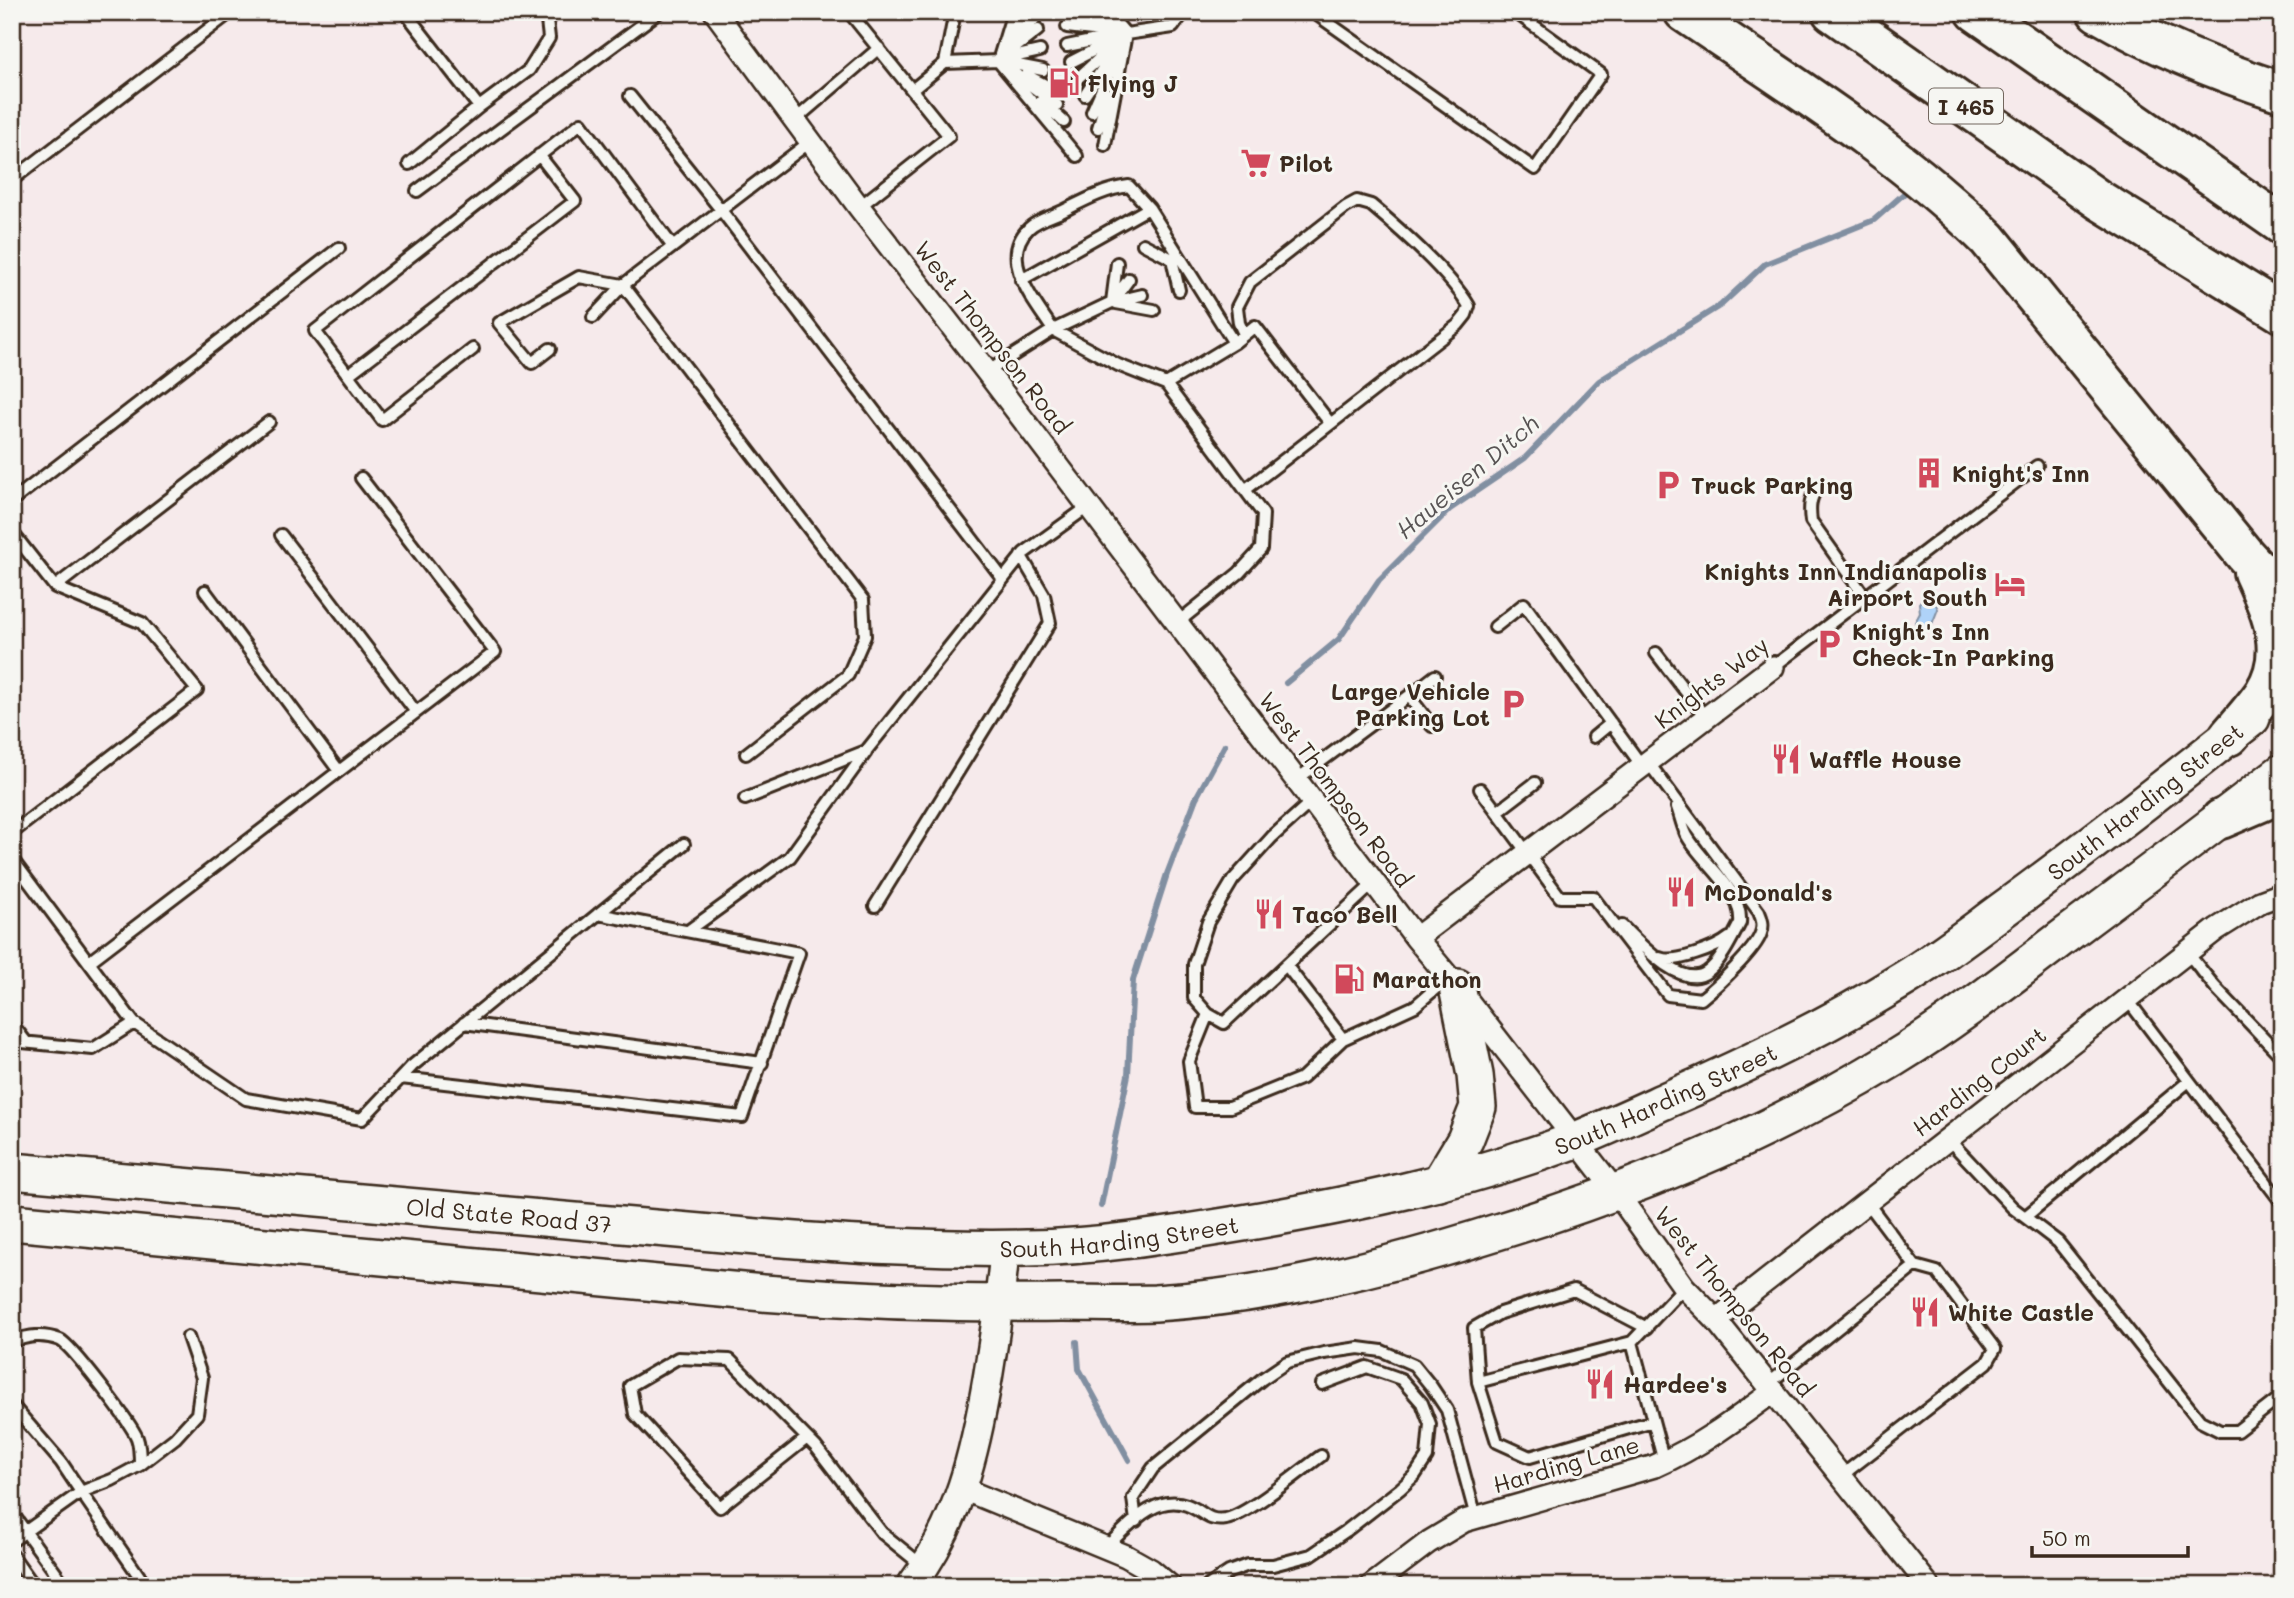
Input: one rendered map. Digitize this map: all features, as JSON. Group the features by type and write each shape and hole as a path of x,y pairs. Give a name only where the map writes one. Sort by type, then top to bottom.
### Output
{"highway":[{"path":"1684,12 1861,132 1951,202 1988,239 2245,555 2282,595"},
{"name":"I 465","path":"1832,12 2099,200 2282,313"},
{"path":"1976,12 2282,225"},
{"path":"2097,12 2199,61 2282,92"},
{"path":"2230,736 2263,695 2278,655 2269,607 2245,555"},
{"path":"2221,819 2282,793"}],"main road":[{"name":"South Harding Street","path":"1005,1248 1146,1239 1271,1219 1438,1183 1575,1140 1729,1073 1837,1018 1908,977 2071,861 2282,694"},
{"name":"South Harding Street","path":"1000,1305 1154,1303 1257,1291 1353,1273 1427,1254 1547,1217 1616,1192 1793,1115 1891,1060 1965,1011 2282,772"},
{"path":"1438,1183 1465,1140 1478,1107 1475,1075 1453,982"},
{"name":"Old State Road 37","path":"12,1171 757,1237 866,1245 1005,1248"},
{"path":"12,1223 788,1295 1000,1305"}],"street":[{"name":"West Thompson Road","path":"715,12 859,206 988,372 1374,883 1616,1192 1684,1287 1716,1320 1771,1387 1929,1586"},
{"name":"Knights Way","path":"1416,938 1773,667"},
{"name":"Harding Court","path":"1716,1320 2217,929 2260,902 2282,894"},
{"name":"South Harding Street","path":"918,1576 944,1533 963,1489 978,1437 1000,1305 1005,1248"},
{"name":"Harding Lane","path":"1371,1586 1442,1533 1476,1517 1664,1462 1711,1437 1771,1387"},
{"path":"963,1489 1105,1548 1151,1570 1170,1586"}],"lane":[{"path":"12,180 231,12"},
{"path":"405,12 479,107"},
{"path":"409,164 529,70 549,38 546,12"},
{"path":"417,191 659,12"},
{"path":"849,12 949,136 859,206"},
{"path":"945,63 955,12"},
{"path":"998,61 1015,12"},
{"path":"1091,12 1126,34"},
{"path":"1105,12 1126,34"},
{"path":"1068,46 1173,27 1184,12"},
{"path":"1312,12 1535,169 1601,74 1515,12"},
{"path":"1065,13 1126,34"},
{"path":"998,61 1031,14"},
{"path":"1067,27 1126,34"},
{"path":"998,61 1038,30"},
{"path":"1071,62 1126,34"},
{"path":"1078,78 1126,34"},
{"path":"1085,94 1126,34"},
{"path":"1092,112 1126,34"},
{"path":"1098,128 1126,34"},
{"path":"1105,145 1126,34"},
{"path":"796,119 878,48"},
{"path":"912,90 945,63 998,61 1040,51"},
{"path":"998,61 1043,70"},
{"path":"998,61 1051,88"},
{"path":"998,61 1057,105"},
{"path":"998,61 1064,122"},
{"path":"998,61 1071,140"},
{"path":"998,61 1077,156"},
{"path":"630,96 721,210 1003,579"},
{"path":"473,349 383,420 315,331 581,123 673,247"},
{"path":"593,317 623,285 811,141"},
{"path":"348,375 575,201 539,155"},
{"path":"1177,623 1239,573 1261,549 1263,514 1166,384 1118,365 1053,330 1021,280 1016,256 1021,239 1030,226 1110,188 1129,186 1149,208 1175,257 1234,343"},
{"path":"1244,334 1237,307 1251,282 1357,201 1371,205 1437,266 1469,306 1458,325 1245,489"},
{"path":"1021,280 1149,208"},
{"path":"1143,244 1175,257"},
{"path":"12,501 340,248"},
{"path":"1154,259 1175,257"},
{"path":"1168,276 1175,257"},
{"path":"1175,257 1179,290"},
{"path":"1112,302 1117,264"},
{"path":"550,349 531,363 499,323 579,277 623,285 863,600 864,636 848,675 746,754"},
{"path":"1112,302 1129,279"},
{"path":"988,372 1053,330 1112,302 1142,295"},
{"path":"1112,302 1154,310"},
{"path":"1166,384 1234,343 1255,326 1330,424"},
{"path":"55,587 269,422"},
{"name":"Knights Way","path":"1773,667 2037,466"},
{"path":"89,962 495,652 360,478"},
{"path":"1817,486 1810,498 1811,521 1865,597"},
{"path":"688,931 790,857 866,751 1021,556 1089,506"},
{"path":"12,532 55,587 142,623 197,690 12,833"},
{"path":"281,535 415,712"},
{"path":"875,905 1050,623 1044,595 1021,556"},
{"path":"205,591 339,771"},
{"path":"1495,627 1524,604 1611,723 1673,796 1759,912 1763,924 1761,937 1724,980 1701,999 1668,995 1593,897"},
{"path":"1656,653 1706,718"},
{"path":"1296,780 1435,676"},
{"path":"1409,696 1432,726"},
{"path":"1594,737 1611,723"},
{"path":"745,799 866,751"},
{"path":"1497,811 1535,783"},
{"path":"1480,789 1560,897 1593,897 1645,949 1670,968 1690,976 1701,976 1714,965 1740,923 1739,904 1686,834 1673,796"},
{"path":"1312,801 1272,837 1233,880 1208,922 1194,964 1194,998 1209,1014 1224,1023 1374,883"},
{"path":"12,859 135,1023 246,1099 362,1119 412,1066 684,844"},
{"path":"401,1078 742,1117 799,953 598,914"},
{"path":"1645,949 1663,960 1671,961 1720,944 1733,935"},
{"path":"2187,952 2282,1057"},
{"path":"1286,965 1343,1039"},
{"path":"1209,1014 1189,1061 1195,1107 1230,1107 1302,1078 1343,1039 1415,1006 1453,982"},
{"path":"2127,999 2282,1203"},
{"path":"12,1041 93,1049 135,1023"},
{"path":"464,1023 762,1063"},
{"path":"12,1024 26,1042"},
{"path":"2025,1217 2189,1082"},
{"path":"1948,1139 2025,1217 2058,1242 2200,1420 2220,1431 2237,1431 2282,1396"},
{"path":"1841,1476 1987,1363 1995,1349 1937,1272 1915,1266 1867,1202"},
{"path":"1771,1387 1915,1266"},
{"path":"1478,1382 1632,1342 1684,1287"},
{"path":"1647,1328 1574,1290 1500,1313 1474,1328 1478,1382 1497,1442 1530,1457 1653,1421"},
{"path":"12,1341 36,1334 62,1341 128,1423 138,1440 141,1465"},
{"path":"12,1541 81,1492 141,1465 175,1438 197,1414 202,1378 188,1337"},
{"path":"1632,1342 1664,1462"},
{"path":"1136,1521 1133,1498 1153,1468 1262,1378 1287,1362 1359,1348 1382,1350 1414,1365 1431,1386 1447,1410 1476,1517"},
{"path":"807,1438 720,1507 635,1414 629,1386 678,1358 730,1360 807,1438 918,1576"},
{"path":"1208,1586 1229,1572 1248,1565 1273,1565 1311,1555 1400,1489 1415,1475 1427,1457 1430,1424 1422,1403 1401,1378 1367,1367 1322,1384"},
{"path":"12,1405 61,1462 146,1586"},
{"path":"1105,1548 1149,1509 1166,1503 1186,1504 1211,1520 1228,1518 1245,1511 1321,1456"},
{"path":"12,1513 65,1586"},
{"path":"12,1555 34,1586"}],"water":[{"path":"1925,596 1933,598 1938,609 1932,624 1923,630 1917,627 1915,622 1920,613 1919,603"}],"waterway":[{"name":"Haueisen Ditch","path":"1286,683 1339,639 1379,580 1450,509 1525,458 1599,381 1721,305 1765,264 1874,220 1907,191"},
{"name":"Haueisen Ditch","path":"1101,1206 1128,1075 1133,980 1167,874 1196,798 1225,745"},
{"name":"Haueisen Ditch","path":"1077,1342 1079,1369 1129,1460"}],"place":[{"name":"Flying J","path":"1064,83"},
{"name":"Pilot","path":"1256,163"},
{"name":"Knight's Inn","path":"1929,473"},
{"name":"Truck Parking","path":"1668,485"},
{"name":"Knights Inn Indianapolis Airport South","path":"2010,584"},
{"name":"Knight's Inn Check-In Parking","path":"1829,644"},
{"name":"Large Vehicle Parking Lot","path":"1513,704"},
{"name":"Waffle House","path":"1786,759"},
{"name":"McDonald's","path":"1681,892"},
{"name":"Taco Bell","path":"1269,914"},
{"name":"Marathon","path":"1349,979"},
{"name":"White Castle","path":"1925,1312"},
{"name":"Hardee's","path":"1600,1384"}]}
